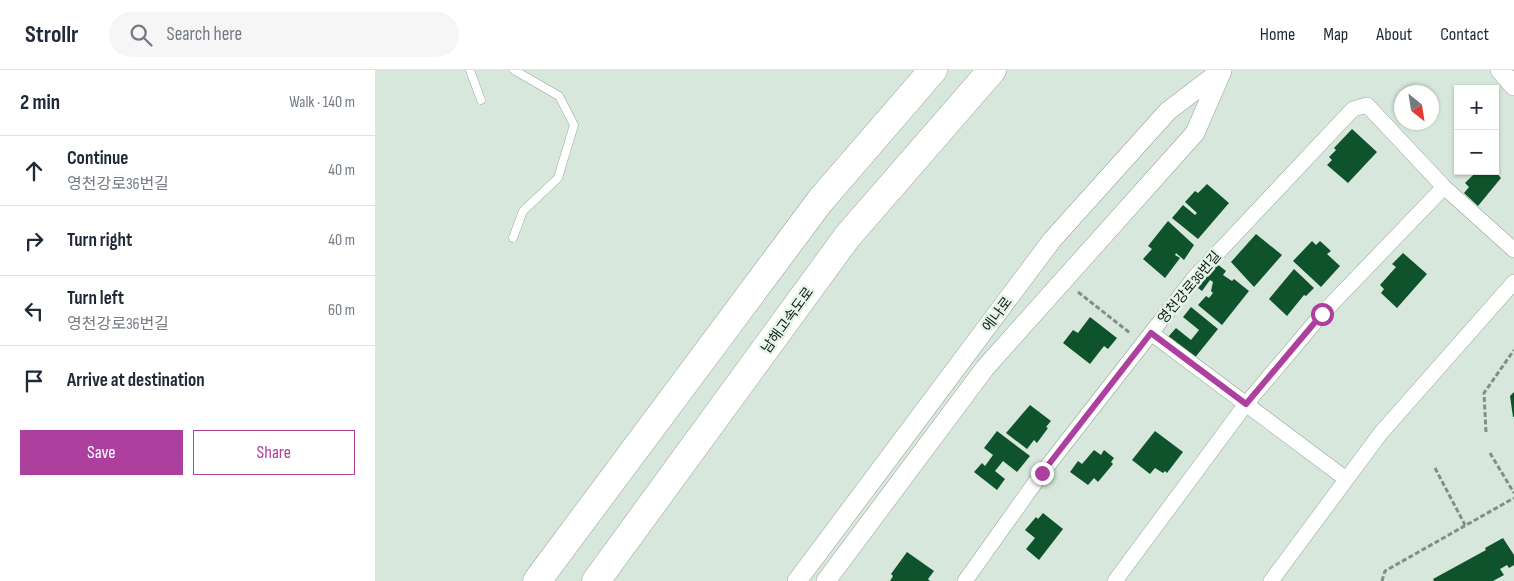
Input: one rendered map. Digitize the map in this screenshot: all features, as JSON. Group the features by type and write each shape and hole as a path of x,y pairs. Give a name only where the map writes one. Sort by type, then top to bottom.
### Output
{"highway":[{"path":"537,581 820,201 933,70"},
{"name":"남해고속도로","path":"596,581 847,237 992,70"}],"street":[{"name":"에나로","path":"797,581 1052,240 1168,111 1222,70"},
{"name":"에나로","path":"826,581 985,368 1195,133 1222,70"},
{"path":"1500,70 1514,86"},
{"name":"영천강로36번길","path":"965,581 1042,473 1194,278 1353,109 1367,105 1444,187 1514,250"},
{"path":"1115,581 1246,404 1322,314 1444,187"},
{"path":"1271,581 1381,434 1514,282"},
{"path":"1147,338 1246,404 1347,479"}],"lane":[{"path":"469,70 481,100"},
{"path":"513,70 559,96 574,125 558,178 523,211 513,238"}],"path":[{"path":"1077,290 1147,338"},
{"path":"1487,432 1484,393 1514,350"},
{"path":"1490,453 1514,494"},
{"path":"1435,468 1465,525"},
{"path":"1382,581 1385,571 1514,498"}],"building":[{"path":"1352,129 1377,152 1348,183 1327,165 1332,160 1329,157 1336,150 1334,148"},
{"path":"1473,175 1498,175 1501,178 1478,206 1464,193 1469,187 1465,183"},
{"path":"1207,184 1229,203 1198,239 1172,218 1183,205 1195,215 1197,213 1185,202 1195,191 1198,193"},
{"path":"1168,221 1194,245 1184,260 1176,253 1175,255 1180,258 1165,278 1143,259 1152,249 1148,246"},
{"path":"1256,234 1282,255 1254,287 1231,262"},
{"path":"1312,241 1316,245 1320,241 1331,251 1327,254 1340,266 1321,287 1293,261"},
{"path":"1403,253 1427,274 1397,308 1381,293 1384,289 1380,285 1396,267 1392,264"},
{"path":"1217,264 1226,271 1223,275 1232,281 1234,279 1249,291 1222,325 1198,305 1206,296 1209,298 1213,293 1211,291 1213,282 1210,280 1202,291 1198,288"},
{"path":"1294,269 1314,288 1306,296 1304,295 1287,316 1269,299"},
{"path":"1191,307 1218,329 1193,360 1168,337 1176,328 1191,340 1199,330 1183,317"},
{"path":"1090,317 1117,338 1108,349 1104,346 1090,364 1063,343 1073,330 1078,333"},
{"path":"1514,392 1514,417 1513,417 1510,396"},
{"path":"1030,405 1051,421 1037,443 1034,440 1027,449 1006,433"},
{"path":"997,431 1030,456 1017,472 1003,461 995,471 1005,479 997,490 974,472 982,463 985,466 993,455 984,448"},
{"path":"1155,431 1183,452 1167,473 1165,471 1163,473 1155,468 1150,474 1132,460"},
{"path":"1094,450 1101,455 1104,450 1114,458 1111,462 1113,464 1098,482 1094,478 1088,485 1070,472 1078,461 1082,464"},
{"path":"1043,513 1063,529 1039,560 1026,549 1035,538 1025,530 1036,517 1038,519"},
{"path":"1503,538 1514,555 1514,565 1509,568 1507,565 1500,569 1504,575 1493,581 1434,581 1433,579 1486,550 1485,548"},
{"path":"907,552 934,571 928,579 930,581 890,581 893,576 891,574"}],"route":[{"path":"1042,473 1151,333 1246,404 1322,314"}]}
